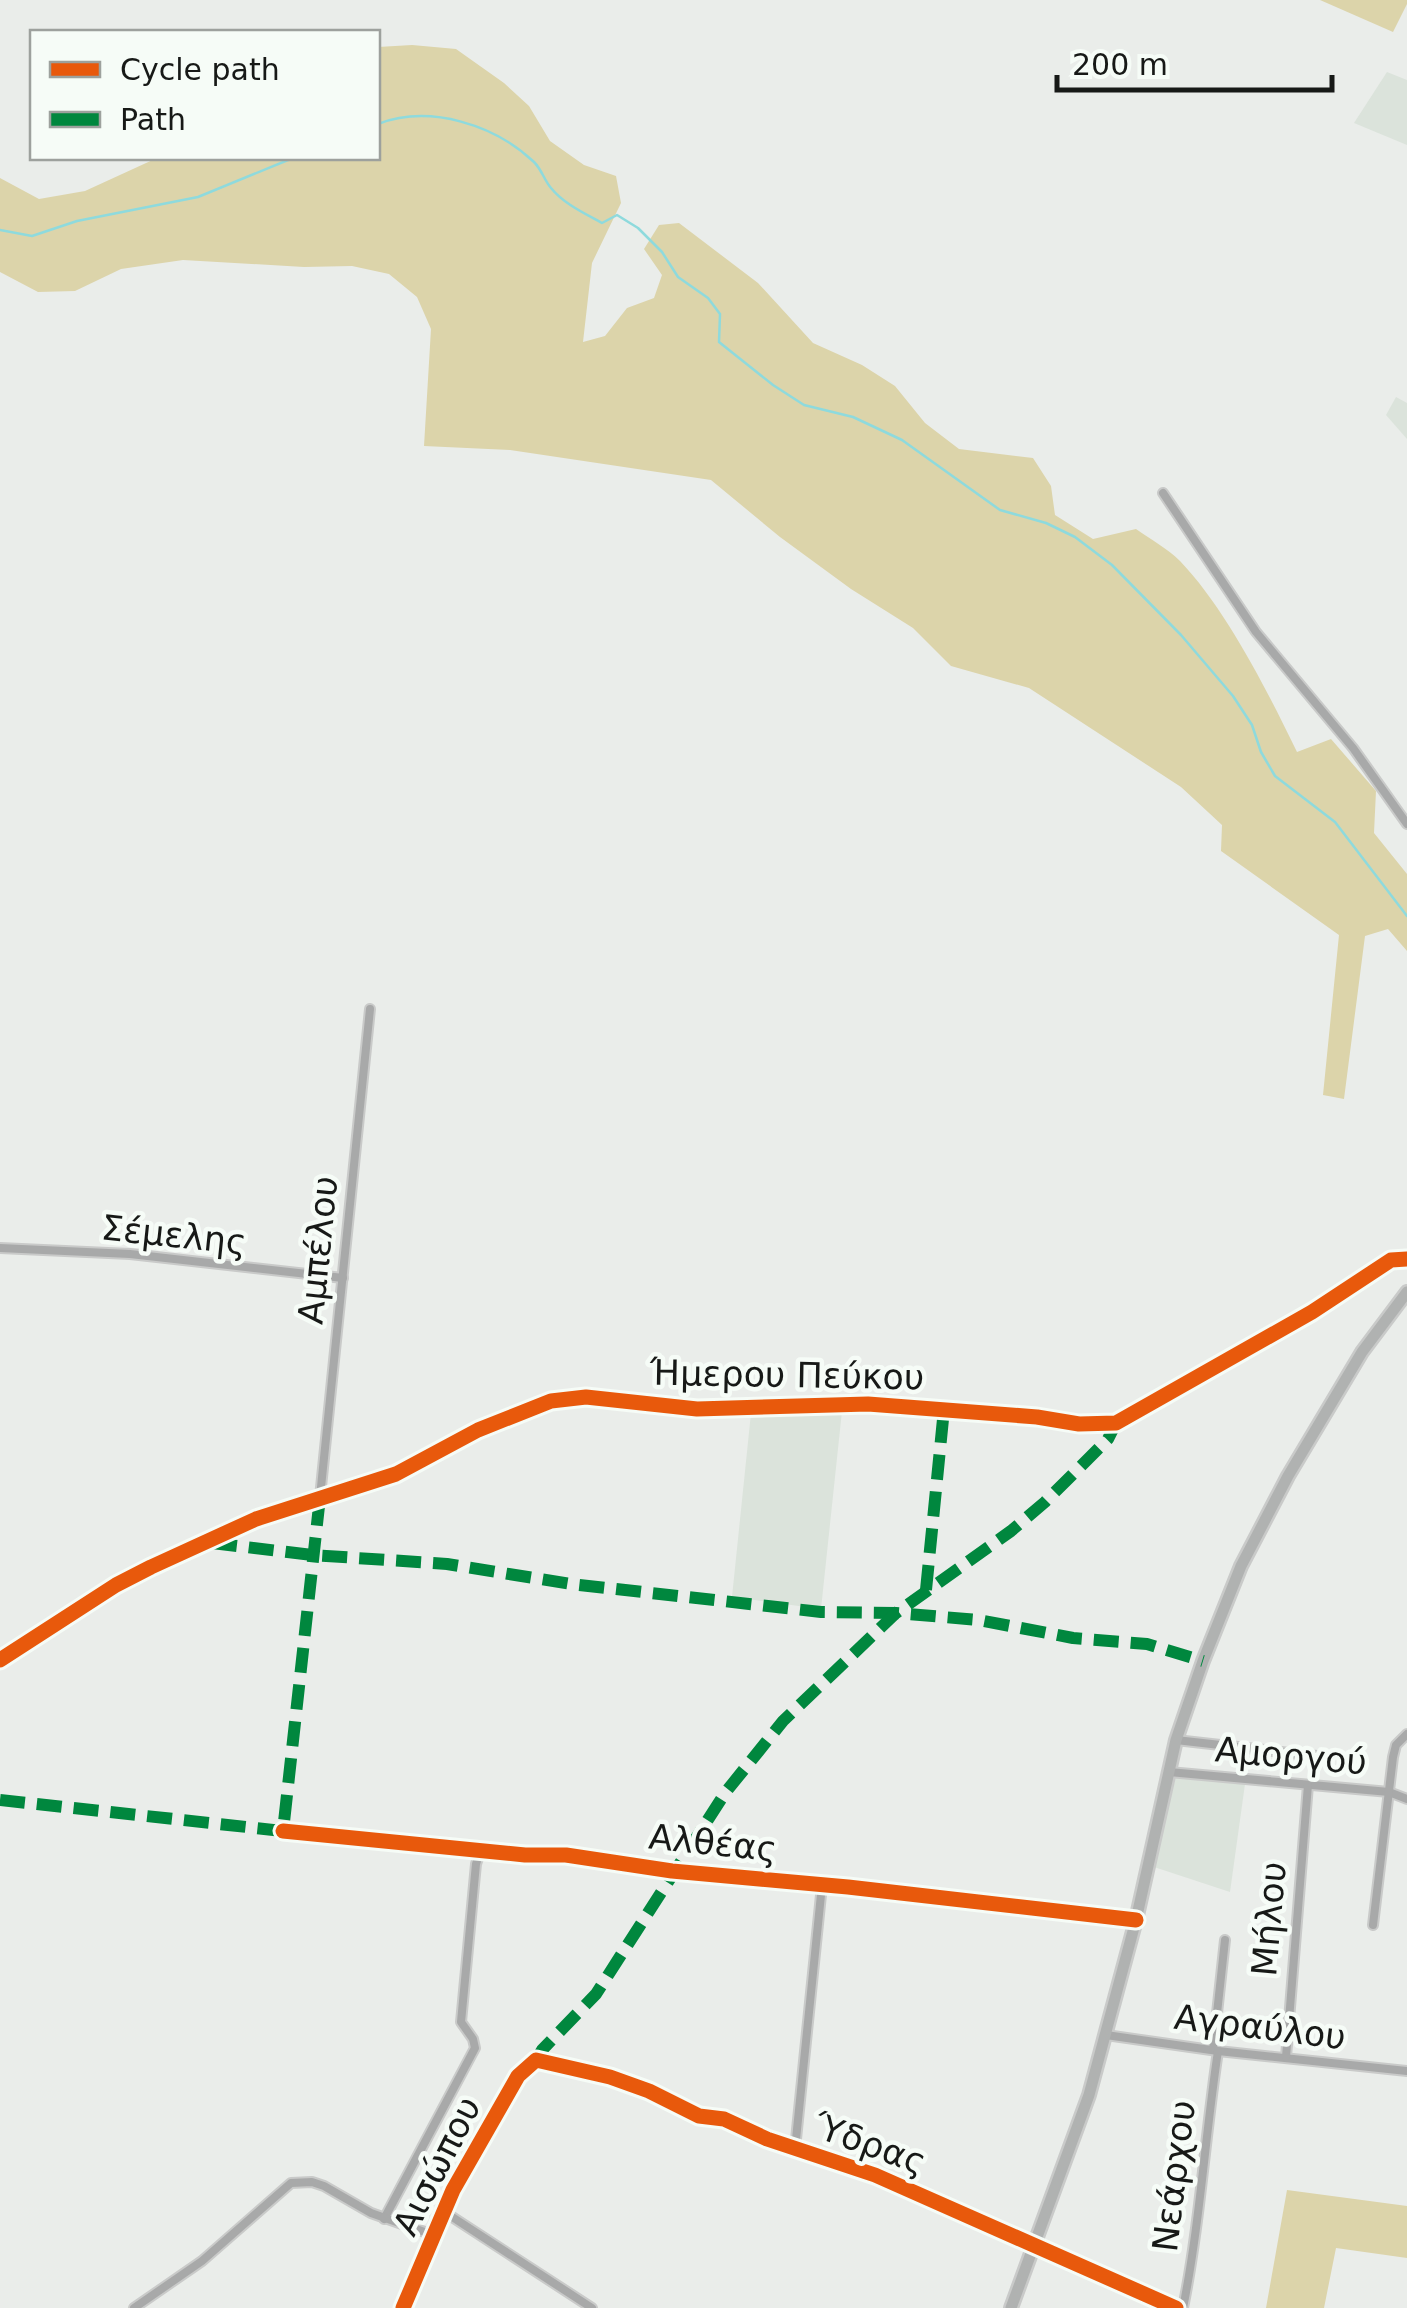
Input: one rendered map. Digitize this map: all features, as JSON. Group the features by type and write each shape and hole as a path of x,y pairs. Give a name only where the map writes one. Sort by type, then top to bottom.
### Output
{"street":[{"path":"1163,493 1256,632 1353,748 1407,824"},
{"name":"Αμπέλου","path":"320,1497 370,1009"},
{"name":"Σέμελης","path":"0,1248 130,1254 343,1278"},
{"name":"Ήμερου Πεύκου","path":"0,1660 116,1585 256,1519 384,1479 534,1406 572,1398 697,1409 868,1404 1079,1424 1116,1423 1312,1312 1391,1260 1407,1259"},
{"path":"1011,2308 1068,2156 1106,2035 1176,1740 1203,1661 1264,1520 1362,1352 1407,1292"},
{"path":"1373,1924 1396,1745 1407,1734"},
{"path":"1176,1740 1317,1756"},
{"name":"Αμοργού","path":"1169,1772 1389,1792 1407,1798"},
{"name":"Μήλου","path":"1286,2057 1308,1785"},
{"name":"Αλθέας","path":"283,1832 525,1855 566,1855 672,1871 1136,1920"},
{"path":"384,2219 474,2051 474,2042 461,2022 476,1864 481,1849"},
{"path":"795,2149 822,1885"},
{"name":"Νεάρχου","path":"1179,2308 1194,2253 1225,1940"},
{"name":"Αγραύλου","path":"1106,2035 1407,2071"},
{"name":"Ύδρας","path":"536,2060 610,2078 699,2116 724,2119 795,2149 875,2175 1034,2248 1179,2308"},
{"name":"Αισώπου","path":"403,2308 444,2211 518,2076 536,2060"},
{"path":"134,2308 202,2261 291,2183 324,2186 384,2219 433,2235"},
{"path":"444,2211 592,2308"}],"shaded area":[{"path":"1320,0 1407,0 1407,4 1393,32"},
{"path":"380,47 456,49 529,106 550,141 584,165 616,176 621,203 592,263 583,342 605,336 627,308 654,298 662,275 644,249 659,225 679,223 758,283 813,343 862,365 895,386 925,423 959,449 1033,458 1051,486 1055,515 1093,539 1136,529 1180,561 1230,627 1297,752 1331,739 1376,791 1374,833 1407,874 1407,951 1388,929 1365,936 1344,1099 1323,1095 1339,935 1221,851 1222,825 1181,787 1029,688 951,666 913,628 780,537 711,480 510,450 424,446 431,329 417,297 389,274 352,266 183,260 121,269 75,291 38,292 0,272 0,178 39,199 85,191 153,160 380,160"},
{"path":"1387,72 1407,80 1407,145 1354,123"},
{"path":"1396,397 1407,403 1407,439 1386,415"},
{"path":"842,1411 821,1609 732,1597 751,1413"},
{"path":"1176,1776 1245,1784 1230,1892 1154,1867"},
{"path":"1287,2190 1407,2206 1407,2258 1336,2248 1324,2308 1266,2308"}],"waterway":[{"path":"380,123 398,118 440,117 481,128 500,138 534,162 551,188 568,203 602,223 617,215 638,228 662,252 678,277 708,298 720,314 719,342 773,385 804,405 853,417 902,440 1000,510 1046,523 1075,537 1112,565 1181,635 1233,696 1252,725 1275,776 1335,822 1407,916"},
{"path":"0,230 32,236 77,221 198,197 288,160"}],"marked path":[{"path":"926,1590 944,1409"},
{"path":"536,2060 596,1994 725,1793 783,1721 896,1613 1045,1502 1108,1439 1116,1423"},
{"path":"0,1800 283,1831 320,1497"},
{"path":"212,1543 312,1555 447,1564 571,1584 821,1612 979,1620 1073,1638 1147,1644 1203,1661"}],"cycle path":[{"path":"0,1660 116,1585 151,1567 256,1519 396,1474 478,1430 551,1401 586,1397 697,1409 868,1404 1037,1417 1079,1424 1116,1423 1312,1312 1391,1260 1407,1259"},
{"path":"283,1831 525,1855 566,1855 672,1871 1136,1920"},
{"path":"403,2308 453,2190 518,2076 536,2060 610,2077 699,2116 724,2119 767,2139 875,2175 1176,2308"}]}
